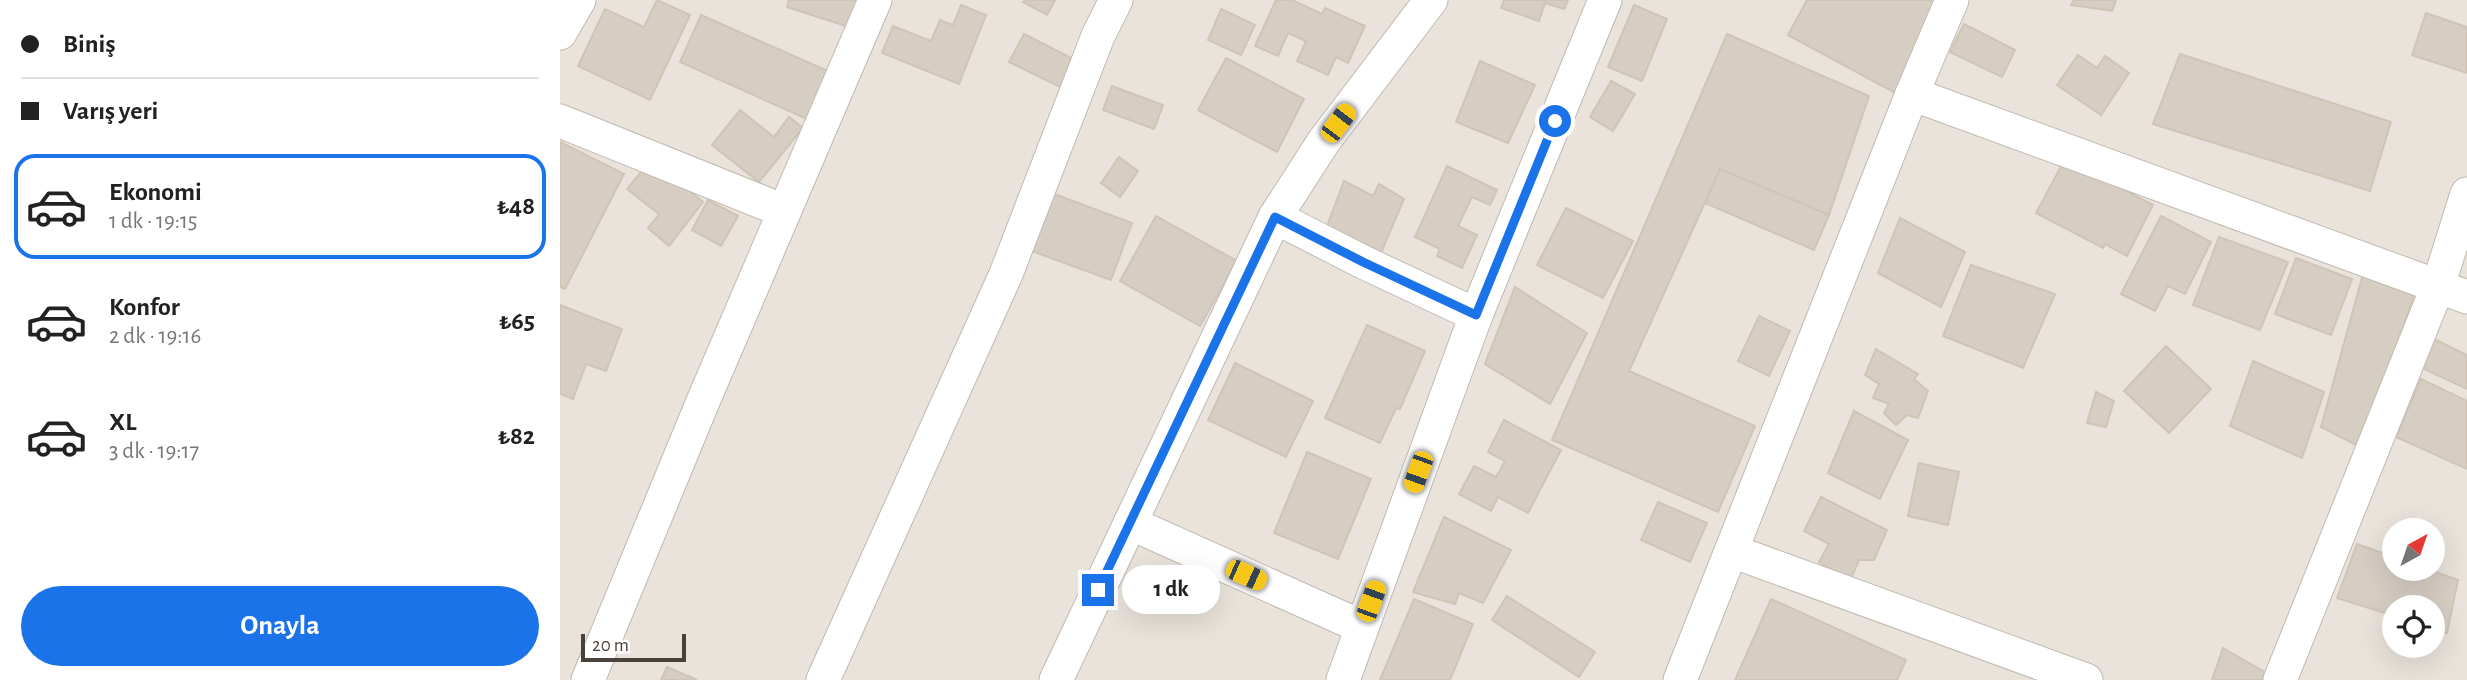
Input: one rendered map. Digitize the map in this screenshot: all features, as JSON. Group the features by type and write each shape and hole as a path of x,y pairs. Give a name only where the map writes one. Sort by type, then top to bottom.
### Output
{"street":[{"path":"560,33 579,0"},
{"path":"587,680 875,0"},
{"path":"823,680 1006,274 1098,36 1116,0"},
{"path":"1056,680 1275,217 1324,141 1431,0"},
{"path":"1343,680 1476,315 1605,0"},
{"path":"1680,680 1912,94 1952,0"},
{"path":"1912,94 2453,291"},
{"path":"560,121 785,211"},
{"path":"2280,680 2453,291 2467,194"},
{"path":"1275,217 1476,315"},
{"path":"1130,523 1362,627"},
{"path":"1732,551 2086,680"},
{"path":"560,674 575,680"}],"shaded area":[{"path":"560,0 2467,0 2467,680 560,680"}],"building":[{"path":"657,0 690,15 650,100 578,66 605,9 644,27"},
{"path":"789,0 861,0 852,28 787,7"},
{"path":"1055,0 1047,15 1023,2"},
{"path":"1276,0 1292,0 1322,14 1325,8 1365,26 1348,63 1336,57 1328,75 1297,61 1306,41 1288,33 1278,56 1255,46"},
{"path":"1504,0 1568,0 1564,9 1545,3 1539,21 1501,8"},
{"path":"1807,0 1945,0 1895,93 1788,35"},
{"path":"2074,0 2116,0 2112,11 2071,5"},
{"path":"961,5 986,15 959,84 882,53 893,26 931,41 940,20 953,25"},
{"path":"1634,5 1667,19 1642,81 1608,67"},
{"path":"1221,9 1255,25 1241,55 1208,40"},
{"path":"2426,13 2467,27 2467,73 2412,55"},
{"path":"701,15 830,72 809,120 680,62"},
{"path":"1964,24 2015,50 2002,77 1950,52"},
{"path":"1024,34 1077,61 1064,89 1009,62"},
{"path":"1727,34 1869,96 1829,215 1720,169 1629,371 1755,426 1718,512 1552,440"},
{"path":"2180,54 2391,122 2370,191 2153,124"},
{"path":"2078,55 2097,68 2105,56 2129,73 2101,115 2057,85"},
{"path":"1226,58 1304,99 1277,152 1198,110"},
{"path":"1480,61 1535,85 1508,143 1456,122"},
{"path":"1611,81 1635,94 1613,131 1590,117"},
{"path":"1112,86 1163,105 1154,129 1103,110"},
{"path":"740,110 774,137 789,117 803,128 759,182 712,145"},
{"path":"560,142 624,174 565,289 560,287"},
{"path":"1119,157 1138,171 1120,197 1101,183"},
{"path":"2065,159 2153,205 2127,256 2105,244 2103,248 2036,213"},
{"path":"651,160 703,202 669,246 648,228 659,214 627,189"},
{"path":"1447,166 1497,190 1490,205 1472,197 1458,226 1477,235 1462,268 1437,256 1440,249 1415,237"},
{"path":"1720,169 1829,215 1814,250 1705,203"},
{"path":"1344,181 1373,196 1379,184 1404,199 1381,253 1327,226"},
{"path":"1049,192 1132,223 1111,280 1029,250"},
{"path":"708,200 738,216 721,246 692,230"},
{"path":"1566,208 1633,241 1603,298 1537,265"},
{"path":"1156,216 1237,261 1200,326 1120,281"},
{"path":"2161,216 2211,242 2185,294 2168,286 2155,311 2121,294"},
{"path":"1900,218 1965,252 1941,307 1878,273"},
{"path":"2219,237 2288,262 2260,330 2193,305"},
{"path":"2296,258 2352,279 2331,335 2275,314"},
{"path":"1971,265 2055,294 2023,368 1943,336"},
{"path":"2363,274 2414,295 2362,448 2321,427"},
{"path":"1515,287 1587,333 1550,404 1485,364"},
{"path":"560,305 622,329 606,371 586,364 573,399 560,394"},
{"path":"1759,316 1790,331 1769,376 1738,361"},
{"path":"1367,325 1425,351 1400,409 1396,408 1380,443 1325,418"},
{"path":"2434,339 2467,355 2467,389 2420,367"},
{"path":"2166,346 2211,389 2169,433 2124,391"},
{"path":"1876,349 1918,374 1914,379 1928,391 1918,418 1907,415 1896,425 1884,413 1889,404 1873,398 1879,384 1865,375"},
{"path":"2253,361 2324,392 2302,458 2230,426"},
{"path":"1235,363 1313,401 1286,457 1208,420"},
{"path":"2421,379 2467,401 2467,469 2396,437"},
{"path":"2096,392 2114,401 2106,427 2087,423"},
{"path":"1854,411 1908,440 1880,499 1828,473"},
{"path":"1504,420 1561,450 1528,513 1498,497 1491,511 1459,494 1474,466 1496,477 1505,461 1488,452"},
{"path":"1307,452 1371,479 1338,559 1274,533"},
{"path":"1919,463 1959,472 1948,525 1908,516"},
{"path":"1821,497 1887,530 1874,560 1859,560 1850,581 1819,562 1829,544 1804,531"},
{"path":"1658,502 1707,523 1690,562 1641,540"},
{"path":"1444,517 1511,550 1483,603 1459,593 1455,604 1413,592"},
{"path":"2357,544 2382,553 2382,581 2445,581 2445,575 2458,580 2447,633 2445,595 2382,595 2382,612 2337,598"},
{"path":"1507,596 1595,652 1579,677 1492,620"},
{"path":"1414,599 1473,624 1450,680 1380,680"},
{"path":"1771,599 1906,660 1897,680 1735,680"},
{"path":"2223,648 2266,673 2263,680 2212,680"},
{"path":"667,667 697,680 661,680"}],"route":[{"path":"1098,590 1275,217 1476,315 1555,121"}]}
